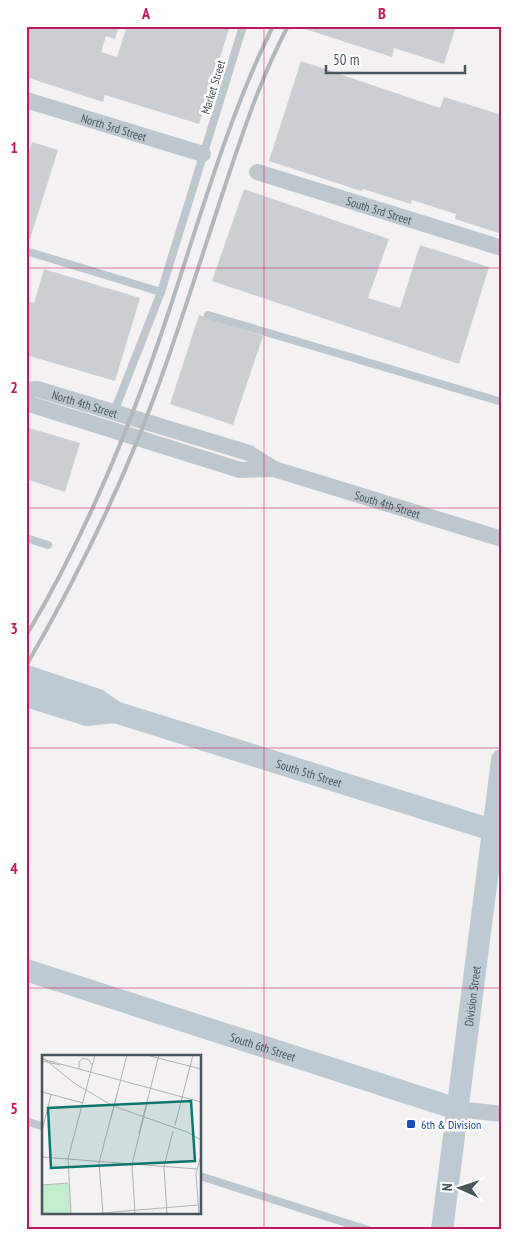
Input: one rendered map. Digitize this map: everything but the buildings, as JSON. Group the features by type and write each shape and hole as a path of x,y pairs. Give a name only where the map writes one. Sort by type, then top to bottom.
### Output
{"street":[{"name":"North 3rd Street","path":"26,100 203,154"},
{"name":"South 3rd Street","path":"257,172 502,248"},
{"name":"North 4th Street","path":"26,390 36,389 144,421"},
{"name":"North 4th Street","path":"26,403 123,434"},
{"name":"South 4th Street","path":"144,421 249,453 274,469 502,539"},
{"name":"South 4th Street","path":"123,434 240,470 274,469"},
{"name":"South 5th Street","path":"26,676 98,700 116,712 497,832"},
{"name":"South 5th Street","path":"26,696 87,715 116,712"},
{"name":"Division Street","path":"442,1230 457,1109 497,832 502,760"},
{"name":"South 6th Street","path":"26,970 457,1109 502,1114"}],"lane":[{"name":"Market Street","path":"114,412 161,292 243,26"},
{"path":"26,251 161,292"},
{"path":"208,315 502,402"},
{"path":"26,538 48,545"},
{"path":"26,1121 42,1125"},
{"path":"201,1176 368,1230"}],"railway":[{"path":"26,636 68,560 123,438 154,355 228,132 273,26"},
{"path":"26,666 85,556 137,442 174,340 249,117 263,80 288,26"}],"place":[{"name":"6th & Division","path":"411,1124"}]}
